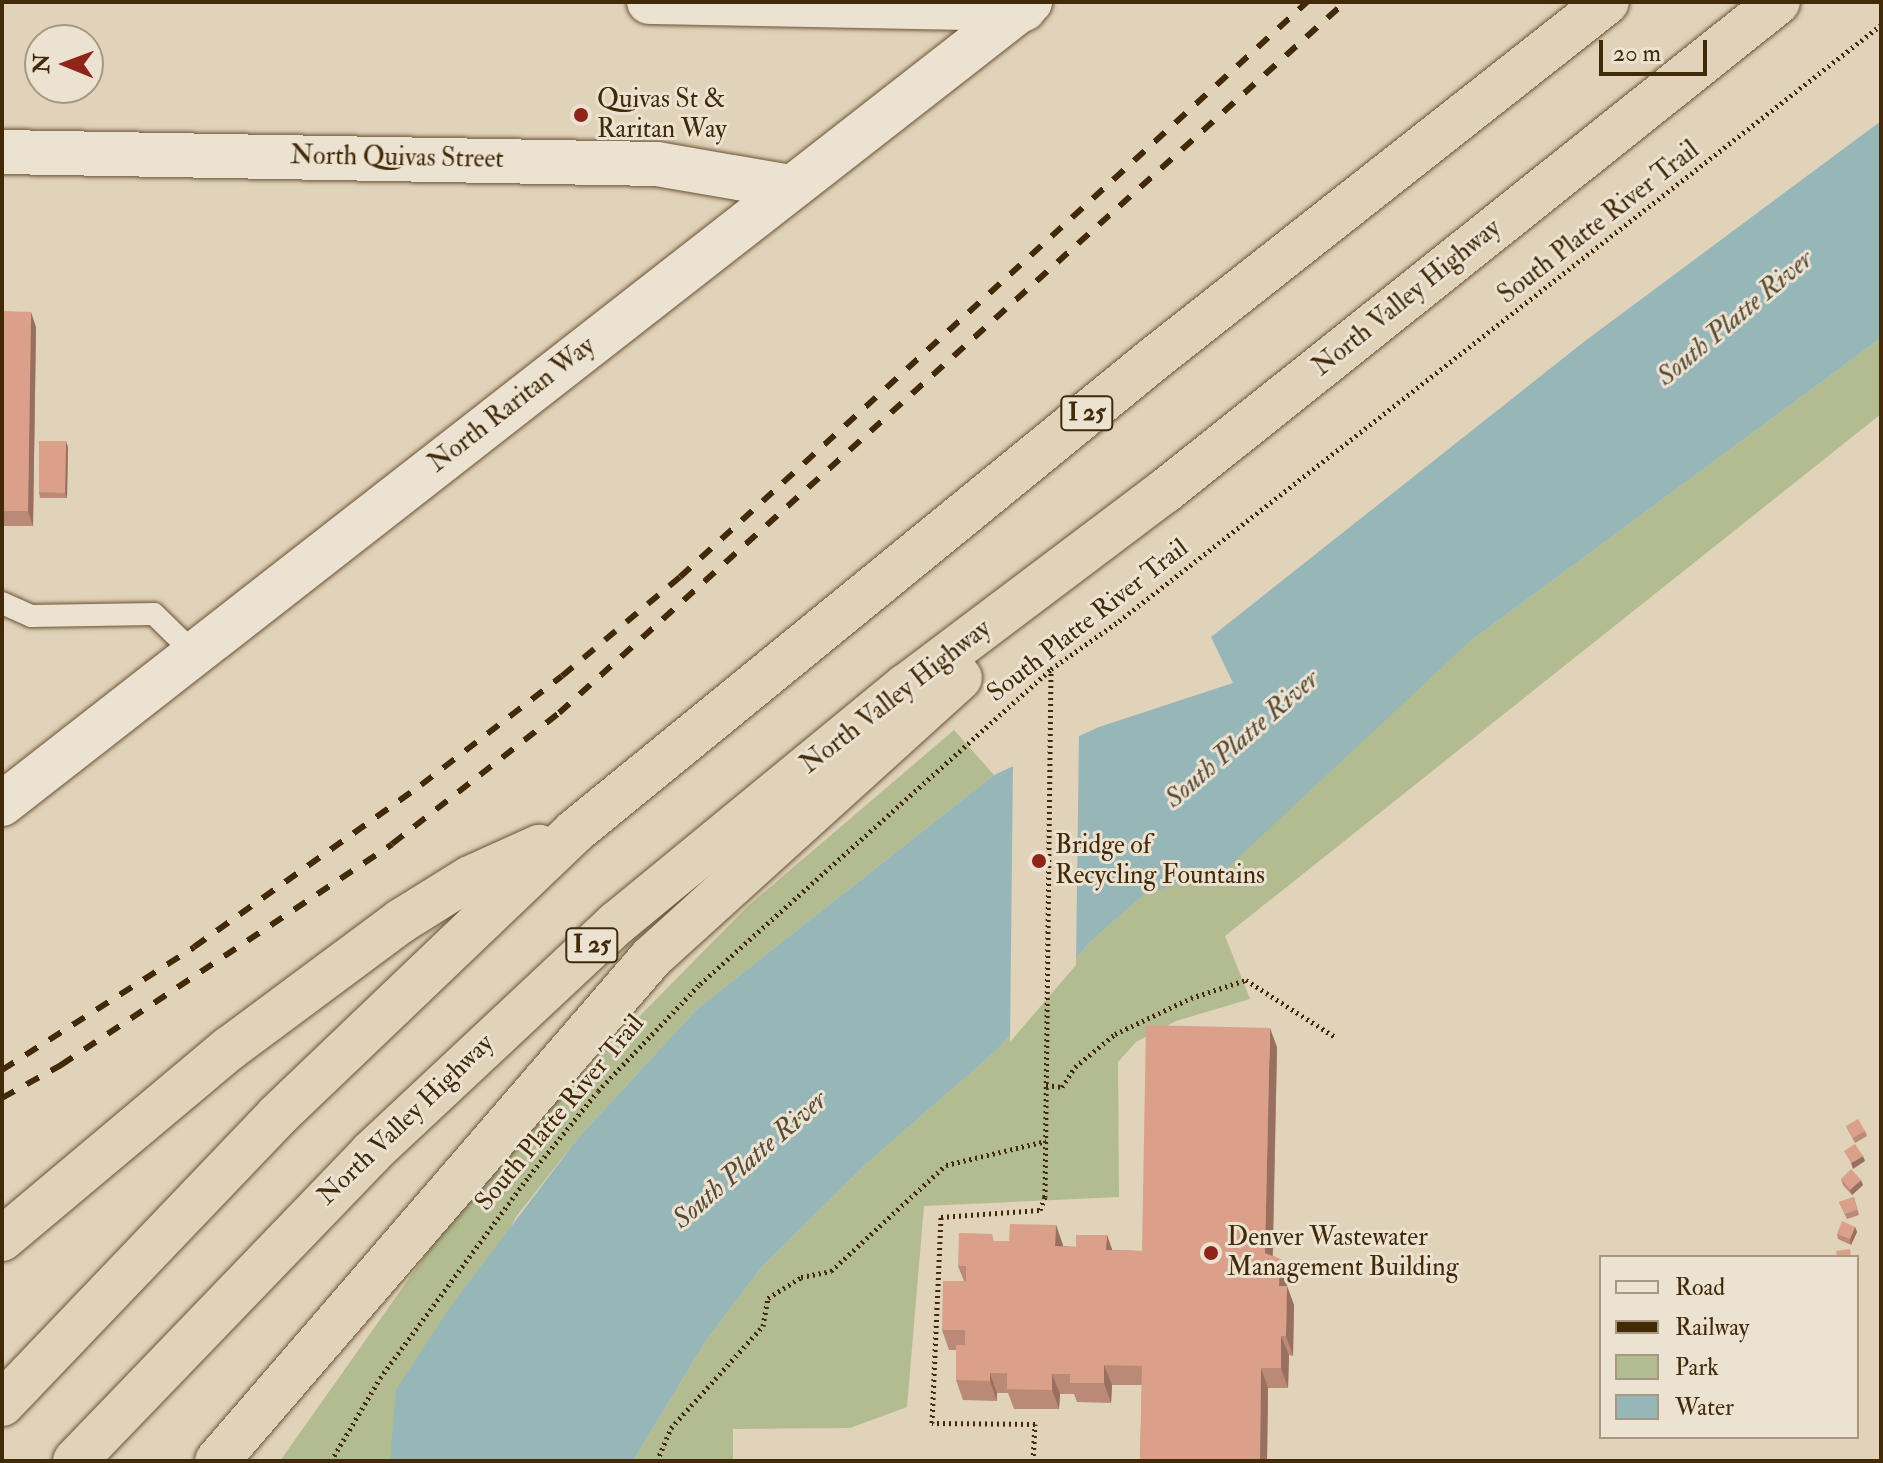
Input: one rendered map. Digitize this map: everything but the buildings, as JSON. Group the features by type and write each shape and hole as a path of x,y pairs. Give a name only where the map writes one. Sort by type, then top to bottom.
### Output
{"highway":[{"name":"I 25","path":"2,1404 277,1116 574,832 1155,358 1607,2"},
{"name":"North Valley Highway","path":"75,1461 252,1271 559,974 894,696 1165,491 1778,2"},
{"path":"217,1461 651,958 1165,491"},
{"path":"2,1239 230,1048 401,921 470,878 574,832"}],"street":[{"path":"649,2 1027,5"},
{"name":"North Raritan Way","path":"2,804 1027,5"},
{"name":"North Quivas Street","path":"2,152 657,164 790,187"}],"lane":[{"path":"2,603 31,616 154,614 195,654"}],"path":[{"name":"South Platte River Trail","path":"331,1461 425,1316 598,1091 700,984 1051,669 1132,611 1881,25"},
{"path":"1033,1461 1035,1424 932,1423 932,1407 941,1217 1040,1210 1046,1141 1051,669"},
{"path":"1046,1085 1062,1087 1075,1067 1115,1034 1191,998 1246,980 1335,1037"},
{"path":"657,1461 671,1428 763,1326 768,1298 801,1277 831,1271 946,1165 1046,1141"}],"green space":[{"path":"1881,338 1881,414 1225,936 1250,999 1176,1021 1136,1042 1118,1062 1119,1197 924,1206 907,1407 850,1428 733,1429 733,1461 633,1461 707,1339 761,1268 865,1165 998,1049 1091,941 1145,894 1178,884 1375,726 1469,642"},
{"path":"954,730 994,775 697,1009 578,1138 516,1217 390,1461 280,1461 444,1229 551,1106 748,906"}],"water":[{"name":"South Platte River","path":"1881,121 1881,338 1469,642 1224,871 1145,894 1091,941 998,1049 865,1165 761,1268 707,1339 633,1461 390,1461 396,1390 448,1310 578,1138 697,1009 994,775 1099,727 1233,683 1211,637 1585,341"}],"pier":[{"path":"1079,732 1076,965 1010,1042 1013,762"}],"railway":[{"path":"2,1070 194,947 421,785 562,676 680,577 1307,2"},
{"path":"2,1098 61,1065 392,844 559,713 1345,2"}],"place":[{"name":"Quivas St & Raritan Way","path":"581,115"},
{"name":"Bridge of Recycling Fountains","path":"1039,861"},
{"name":"Denver Wastewater Management Building","path":"1211,1253"}]}
